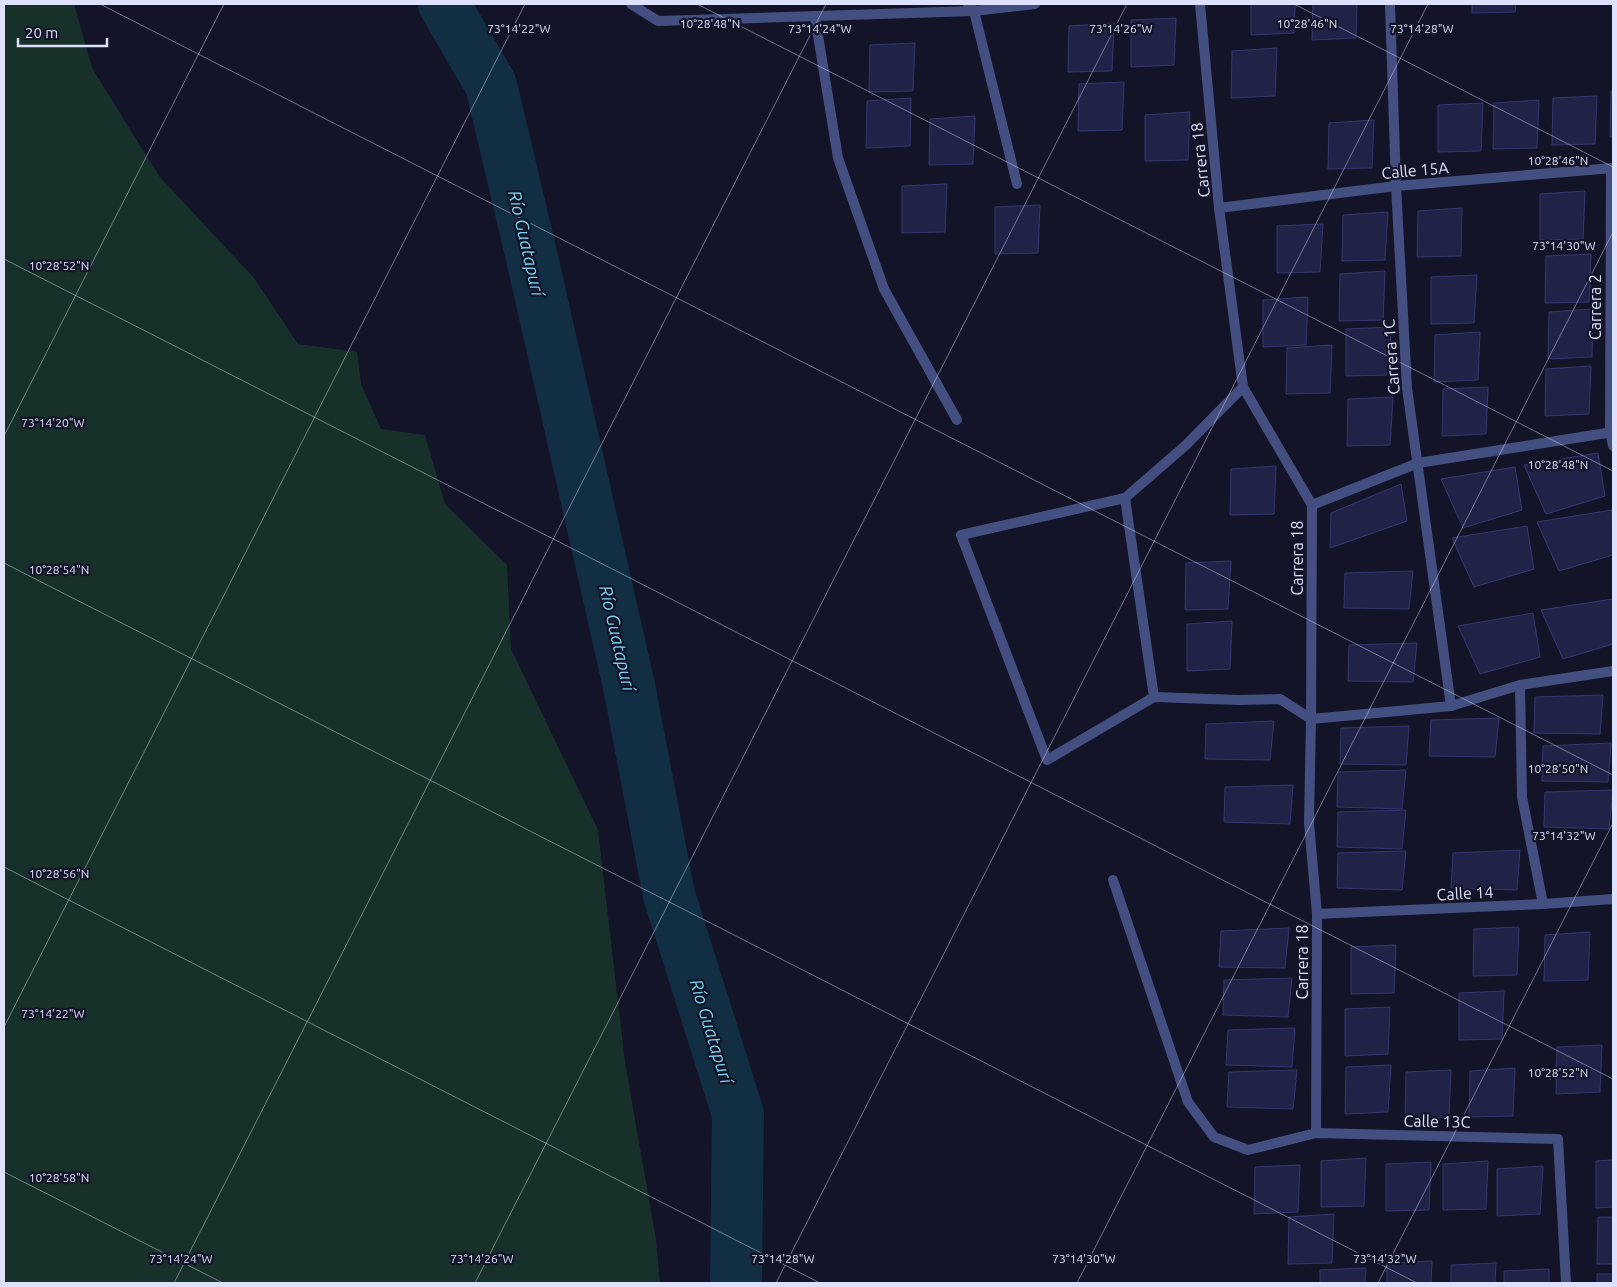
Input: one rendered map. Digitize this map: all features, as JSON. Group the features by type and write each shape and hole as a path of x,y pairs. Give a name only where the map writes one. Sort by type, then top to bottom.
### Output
{"street":[{"path":"631,4 658,21 815,16 1035,4"},
{"name":"Carrera 18","path":"1200,4 1220,208 1243,387 1312,505 1309,823 1317,914 1316,1133"},
{"name":"Carrera 1C","path":"1390,4 1396,186 1407,388 1452,706"},
{"path":"971,7 1017,184"},
{"path":"815,16 838,158 884,289 957,420"},
{"name":"Calle 15A","path":"1220,208 1396,186 1612,168"},
{"name":"Carrera 2","path":"1612,168 1613,446"},
{"path":"1243,387 1186,445 1125,498 960,534 1047,760 1154,697 1238,700 1280,699 1311,719 1452,706 1520,685 1613,671"},
{"path":"1312,505 1418,463 1612,432"},
{"path":"1125,498 1154,697"},
{"path":"1520,685 1522,797 1543,904"},
{"name":"Calle 13C","path":"1113,880 1188,1102 1214,1137 1248,1150 1316,1133 1558,1139 1566,1283"},
{"name":"Calle 14","path":"1317,914 1613,899"}],"green space":[{"path":"4,4 74,4 92,68 159,176 254,278 298,344 357,352 361,384 381,429 425,435 445,504 507,565 511,649 598,830 625,1062 656,1240 660,1283 4,1283"}],"building":[{"path":"1251,4 1295,4 1294,33 1251,35"},
{"path":"1313,4 1357,4 1356,38 1312,40"},
{"path":"1472,4 1516,4 1515,12 1472,13"},
{"path":"1176,18 1174,65 1131,67 1131,20"},
{"path":"1114,23 1112,71 1068,72 1069,26"},
{"path":"915,43 913,91 869,92 870,45"},
{"path":"1277,48 1275,96 1231,98 1232,51"},
{"path":"1124,82 1122,130 1078,131 1079,84"},
{"path":"1611,91 1613,91 1613,137 1610,137"},
{"path":"1597,96 1595,144 1552,145 1553,98"},
{"path":"911,98 910,146 866,148 867,101"},
{"path":"1539,100 1537,148 1493,149 1494,103"},
{"path":"1483,103 1481,151 1438,152 1438,105"},
{"path":"1190,112 1188,160 1145,161 1145,115"},
{"path":"975,116 973,164 929,165 930,119"},
{"path":"1374,120 1372,168 1328,169 1329,123"},
{"path":"947,184 945,232 902,233 902,186"},
{"path":"1585,191 1583,239 1540,240 1540,194"},
{"path":"1040,205 1038,253 995,254 995,207"},
{"path":"1462,208 1461,256 1417,257 1418,211"},
{"path":"1388,212 1385,260 1342,261 1343,215"},
{"path":"1323,224 1320,272 1277,273 1277,226"},
{"path":"1591,254 1589,302 1545,303 1546,256"},
{"path":"1385,271 1383,320 1339,321 1340,274"},
{"path":"1477,275 1474,323 1431,324 1431,277"},
{"path":"1308,297 1306,345 1263,347 1263,300"},
{"path":"1593,309 1592,357 1548,359 1549,312"},
{"path":"1391,327 1389,375 1346,376 1346,329"},
{"path":"1480,332 1478,380 1434,382 1435,335"},
{"path":"1332,345 1330,393 1286,394 1287,348"},
{"path":"1591,366 1589,414 1545,416 1546,369"},
{"path":"1488,387 1486,434 1442,436 1443,389"},
{"path":"1393,397 1390,445 1347,446 1348,399"},
{"path":"1598,453 1605,496 1546,514 1524,465"},
{"path":"1276,466 1274,514 1230,515 1231,469"},
{"path":"1515,467 1522,510 1463,528 1441,479"},
{"path":"1401,484 1407,521 1330,548 1331,513"},
{"path":"1612,510 1613,555 1559,571 1537,522"},
{"path":"1527,526 1534,569 1474,587 1452,538"},
{"path":"1231,561 1228,609 1185,610 1186,563"},
{"path":"1413,571 1409,609 1344,608 1345,573"},
{"path":"1613,599 1613,644 1563,659 1541,610"},
{"path":"1533,613 1540,657 1480,674 1458,626"},
{"path":"1232,621 1230,669 1187,671 1187,624"},
{"path":"1417,643 1413,682 1348,681 1349,645"},
{"path":"1603,695 1600,734 1534,733 1535,697"},
{"path":"1499,718 1495,757 1429,756 1431,720"},
{"path":"1274,721 1270,760 1205,759 1206,724"},
{"path":"1409,726 1406,765 1340,764 1341,728"},
{"path":"1611,743 1608,782 1542,781 1543,746"},
{"path":"1406,770 1402,809 1337,807 1338,772"},
{"path":"1293,785 1290,824 1224,822 1225,787"},
{"path":"1613,790 1609,829 1544,827 1545,792"},
{"path":"1406,810 1402,849 1337,847 1338,812"},
{"path":"1520,850 1517,890 1451,888 1453,853"},
{"path":"1406,851 1402,890 1337,888 1338,853"},
{"path":"1519,927 1517,975 1473,976 1474,929"},
{"path":"1289,928 1285,968 1219,967 1221,931"},
{"path":"1590,932 1588,980 1544,981 1545,935"},
{"path":"1396,945 1394,993 1351,994 1351,947"},
{"path":"1292,978 1288,1017 1223,1015 1224,980"},
{"path":"1504,991 1502,1039 1459,1040 1459,993"},
{"path":"1390,1007 1388,1054 1345,1056 1345,1009"},
{"path":"1295,1028 1292,1067 1226,1065 1228,1030"},
{"path":"1602,1045 1600,1092 1556,1094 1557,1047"},
{"path":"1391,1065 1388,1112 1345,1114 1346,1067"},
{"path":"1515,1068 1513,1116 1469,1117 1470,1071"},
{"path":"1297,1070 1293,1109 1227,1107 1229,1072"},
{"path":"1451,1070 1449,1117 1405,1119 1406,1072"},
{"path":"1366,1158 1364,1206 1321,1207 1321,1161"},
{"path":"1613,1160 1613,1207 1596,1208 1596,1161"},
{"path":"1488,1161 1486,1209 1443,1210 1443,1164"},
{"path":"1431,1162 1429,1210 1386,1211 1386,1164"},
{"path":"1300,1165 1298,1212 1254,1214 1255,1167"},
{"path":"1543,1166 1540,1214 1497,1216 1497,1169"},
{"path":"1334,1214 1332,1263 1288,1264 1289,1217"},
{"path":"1598,1217 1613,1217 1613,1264 1597,1264"},
{"path":"1432,1261 1431,1283 1387,1283 1387,1263"},
{"path":"1496,1263 1495,1283 1451,1283 1451,1265"},
{"path":"1366,1268 1365,1283 1320,1283 1320,1270"},
{"path":"1549,1269 1549,1283 1504,1283 1504,1271"},
{"path":"1597,1274 1613,1274 1613,1283 1597,1283"}],"waterway":[{"name":"Río Guatapurí","path":"444,4 491,85 629,686 669,895 738,1114 736,1283"}]}
